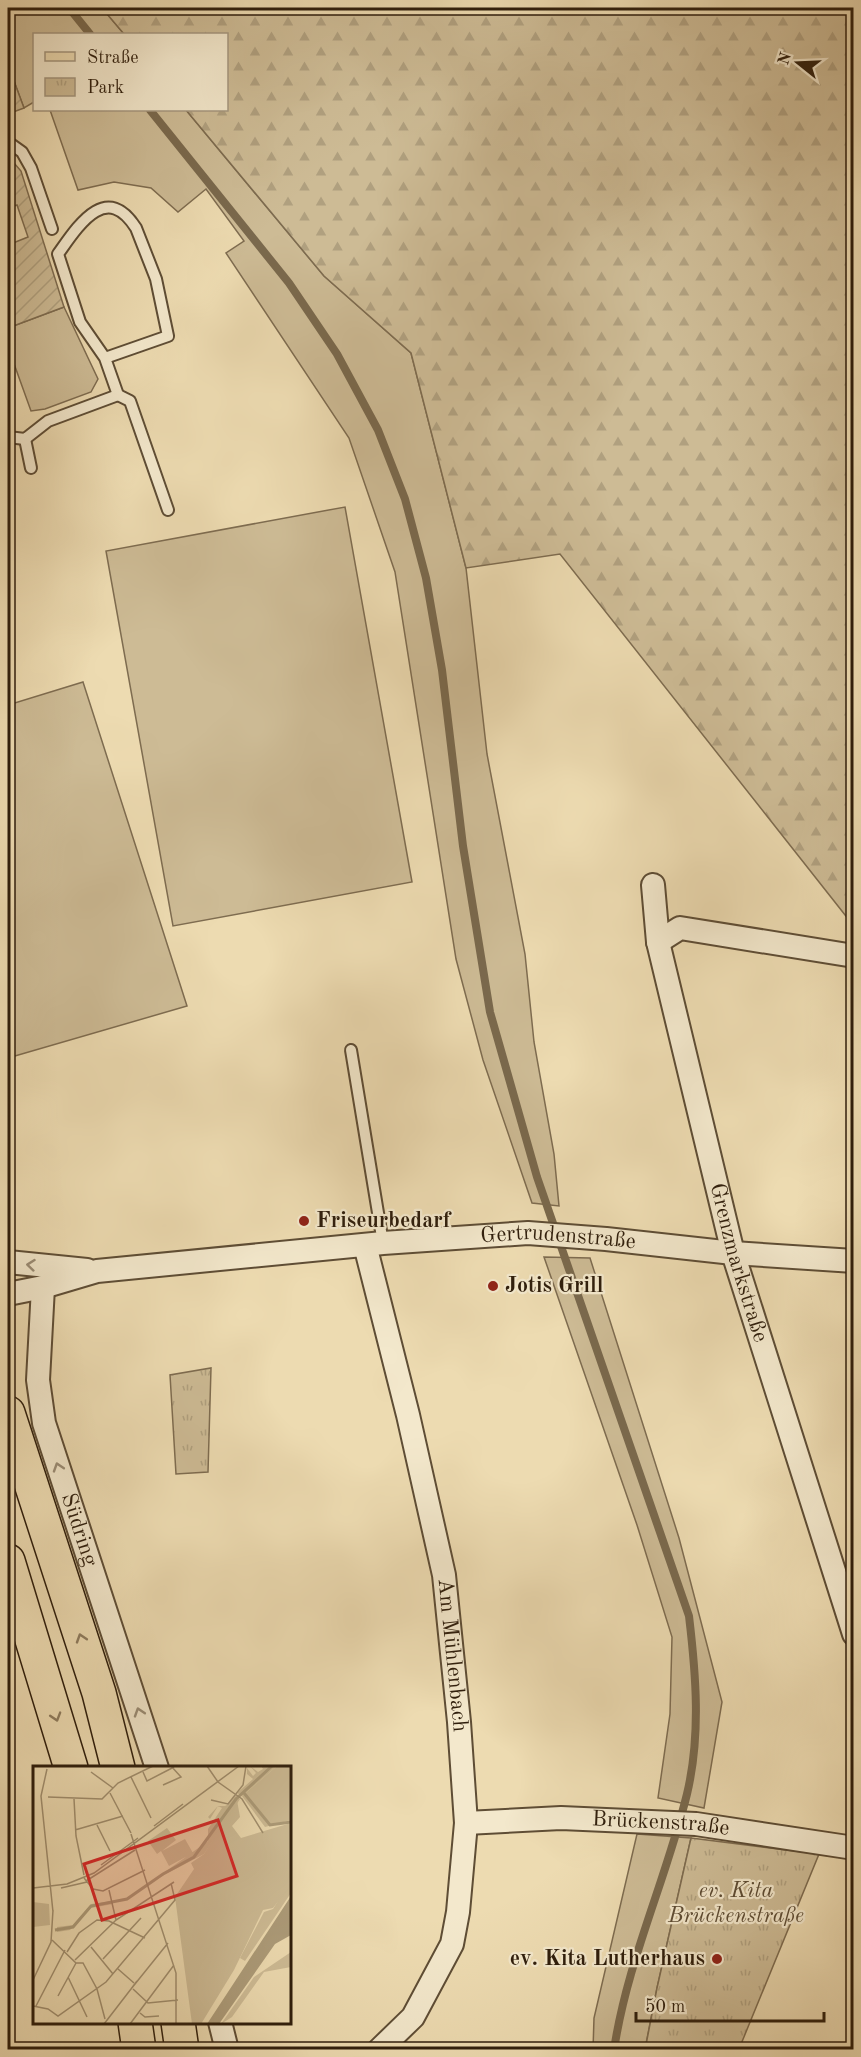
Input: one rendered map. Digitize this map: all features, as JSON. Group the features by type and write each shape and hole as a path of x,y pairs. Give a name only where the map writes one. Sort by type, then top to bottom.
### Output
{"main road":[{"name":"Südring","path":"8,1413 99,1693 118,1766"},
{"path":"8,1561 71,1766"},
{"path":"135,2024 139,2049"},
{"path":"178,2024 182,2049"}],"street":[{"name":"Grenzmarkstraße","path":"653,885 658,942 733,1253 854,1634"},
{"path":"658,942 680,928 854,956"},
{"name":"Gertrudenstraße","path":"8,1294 43,1287 97,1271 374,1244 528,1233 733,1253 854,1261"},
{"name":"Am Mühlenbach","path":"374,1244 408,1415 444,1575 459,1722 466,1824 458,1912 452,1944 413,2017 379,2049"},
{"name":"Gertrudenstraße","path":"8,1262 97,1271"},
{"name":"Südring","path":"43,1287 38,1380 44,1423 157,1766"},
{"name":"Brückenstraße","path":"466,1824 561,1818 699,1824 854,1848"},
{"path":"221,2024 227,2049"}],"lane":[{"path":"8,142 22,152 31,168 52,229"},
{"path":"105,358 168,336 156,279 136,228 132,221 118,209 99,209 83,219 57,254 80,322 105,358 118,395 130,401 168,510"},
{"path":"8,436 25,439 48,421 118,395"},
{"path":"25,439 31,468"},
{"path":"351,1050 374,1244"}],"green space":[{"path":"8,8 102,8 123,33 33,33 33,103 24,108 8,65"},
{"path":"102,8 853,8 853,925 560,554 466,568 411,353 324,276 187,111 228,111 228,33 123,33"},
{"path":"8,65 24,108 8,114"},
{"path":"50,111 187,111 324,276 411,353 466,568 487,754 525,954 534,1042 554,1154 559,1206 532,1203 483,1060 456,959 395,572 349,438 226,253 244,241 206,189 178,212 151,188 114,182 78,190"},
{"path":"8,156 21,171 64,307 8,328 8,245 28,237 17,205 8,208"},
{"path":"64,307 98,379 91,392 45,409 31,411 8,347 8,328"},
{"path":"345,507 412,882 173,926 106,551"},
{"path":"83,682 187,1006 8,1058 8,705"},
{"path":"544,1257 590,1258 679,1538 722,1702 704,1808 658,1798 670,1714 672,1637 637,1525"},
{"path":"211,1368 208,1472 176,1474 170,1375"},
{"path":"637,1834 691,1838 645,2049 593,2050 594,2018"},
{"name":"ev. Kita Brückenstraße","path":"691,1838 819,1854 739,2049 645,2050 657,1988"}],"waterway":[{"path":"69,8 89,33"},
{"path":"151,111 289,283 337,354 378,430 405,499 426,578 442,670 463,846 490,1012 537,1177 689,1616 696,1705 691,1772 669,1858 628,1985 614,2050"}],"place":[{"name":"Friseurbedarf","path":"304,1221"},
{"name":"Jotis Grill","path":"493,1286"},
{"name":"ev. Kita Lutherhaus","path":"717,1959"}]}
